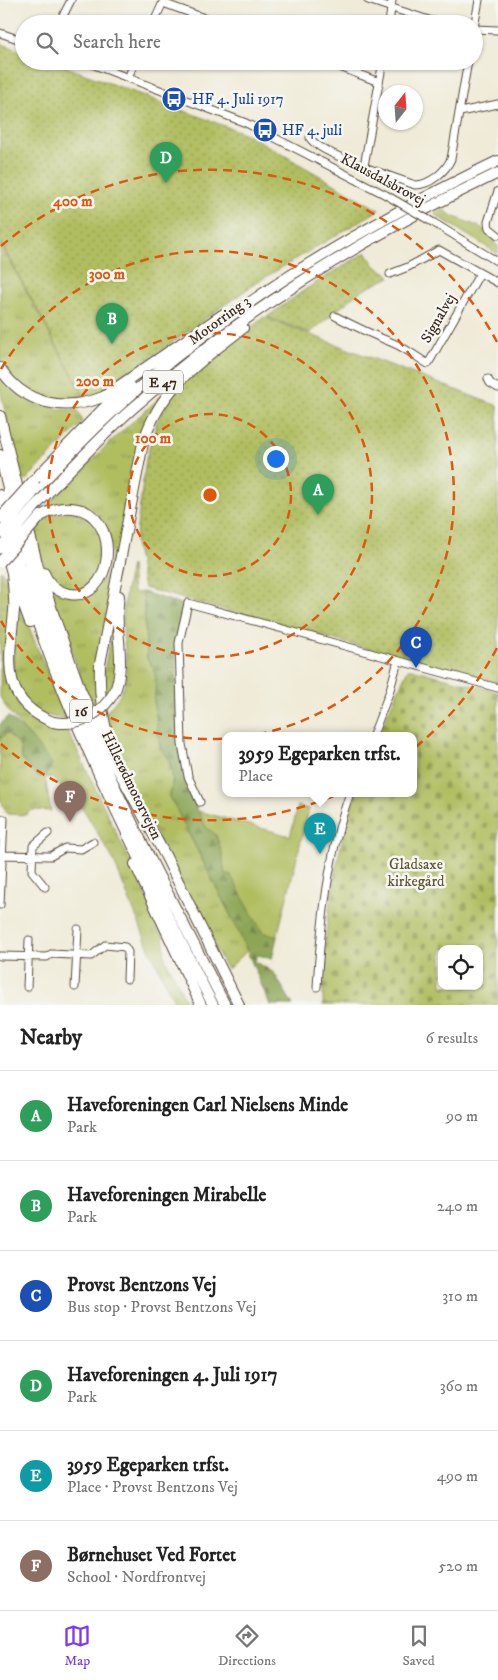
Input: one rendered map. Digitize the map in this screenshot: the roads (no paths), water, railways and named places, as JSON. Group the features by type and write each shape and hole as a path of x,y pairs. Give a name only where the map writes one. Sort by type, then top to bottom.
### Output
{"highway":[{"name":"Motorring 3","path":"0,531 37,483 171,360 256,297 371,225 441,188 498,161"},
{"name":"Motorring 3","path":"0,548 39,502 86,452 147,396 236,325 302,280 373,238 448,196 498,172"},
{"path":"12,573 14,608 6,662 8,680 12,691 23,705 41,718 53,722 67,723 87,718 102,708 115,691 120,676 122,661 118,625 118,603 143,443 153,416 166,395 187,373 302,280"},
{"path":"0,368 14,384 37,399 50,403 77,405 103,397 216,318 256,297"},
{"path":"0,518 37,483 103,410 164,354"},
{"path":"0,416 38,567 80,689 109,753 151,832 190,922 199,954"},
{"name":"Hillerødmotorvejen","path":"0,455 38,592 76,696 110,777 224,1005"},
{"name":"Hillerødmotorvejen","path":"0,495 26,586 56,674 100,778 213,1005"},
{"path":"0,562 41,516 58,508 66,507 76,508 96,519 104,532 107,549 105,566 100,580 89,590 80,594 67,593 54,587 49,582 34,551"},
{"path":"120,771 103,719 99,683 105,636 130,518"},
{"path":"0,531 12,573 32,625 56,674"},
{"path":"100,778 107,806 201,1005"},
{"path":"151,832 166,857 239,1005"}],"street":[{"path":"64,15 71,0"},
{"path":"368,0 412,15"},
{"path":"391,15 392,0"},
{"path":"476,15 479,0"},
{"path":"157,15 164,1 199,15"},
{"path":"483,29 498,30"},
{"path":"0,33 15,38"},
{"name":"Klausdalsbrovej","path":"107,70 246,124 386,195 498,262"},
{"path":"128,78 131,70"},
{"path":"348,70 379,82"},
{"path":"364,166 381,70"},
{"path":"310,138 319,147 336,155 415,185 420,185 442,174 452,159 467,70"},
{"path":"460,112 498,104"},
{"path":"495,233 489,228 488,222 498,191"},
{"path":"390,274 439,250 498,283"},
{"name":"Signalvej","path":"335,316 361,330 370,332 394,344 428,364 480,273"},
{"path":"488,379 490,383 498,388"},
{"path":"200,802 188,776 182,744 179,643 188,603 498,688"},
{"path":"374,732 389,693 398,661"},
{"path":"316,987 326,896 349,797"},
{"path":"0,905 4,819"},
{"path":"45,887 32,871 32,856 33,846 48,833"},
{"path":"1,855 51,856 65,848 81,848 93,842"},
{"path":"75,987 78,929"},
{"path":"27,987 29,940"},
{"path":"0,956 47,958 51,954 91,956 105,945 125,947 128,952 127,979"}],"place":[{"name":"HF 4. Juli 1917","path":"174,99"},
{"name":"HF 4. juli","path":"265,130"},
{"name":"Haveforeningen 4. Juli 1917","path":"166,183"},
{"name":"Haveforeningen Mirabelle","path":"112,344"},
{"name":"Haveforeningen Carl Nielsens Minde","path":"318,515"},
{"name":"Provst Bentzons Vej","path":"416,668"},
{"name":"Børnehuset Ved Fortet","path":"70,822"},
{"name":"3959 Egeparken trfst.","path":"320,854"}],"park label":[{"name":"Gladsaxe kirkegård","path":"416,872"}]}
